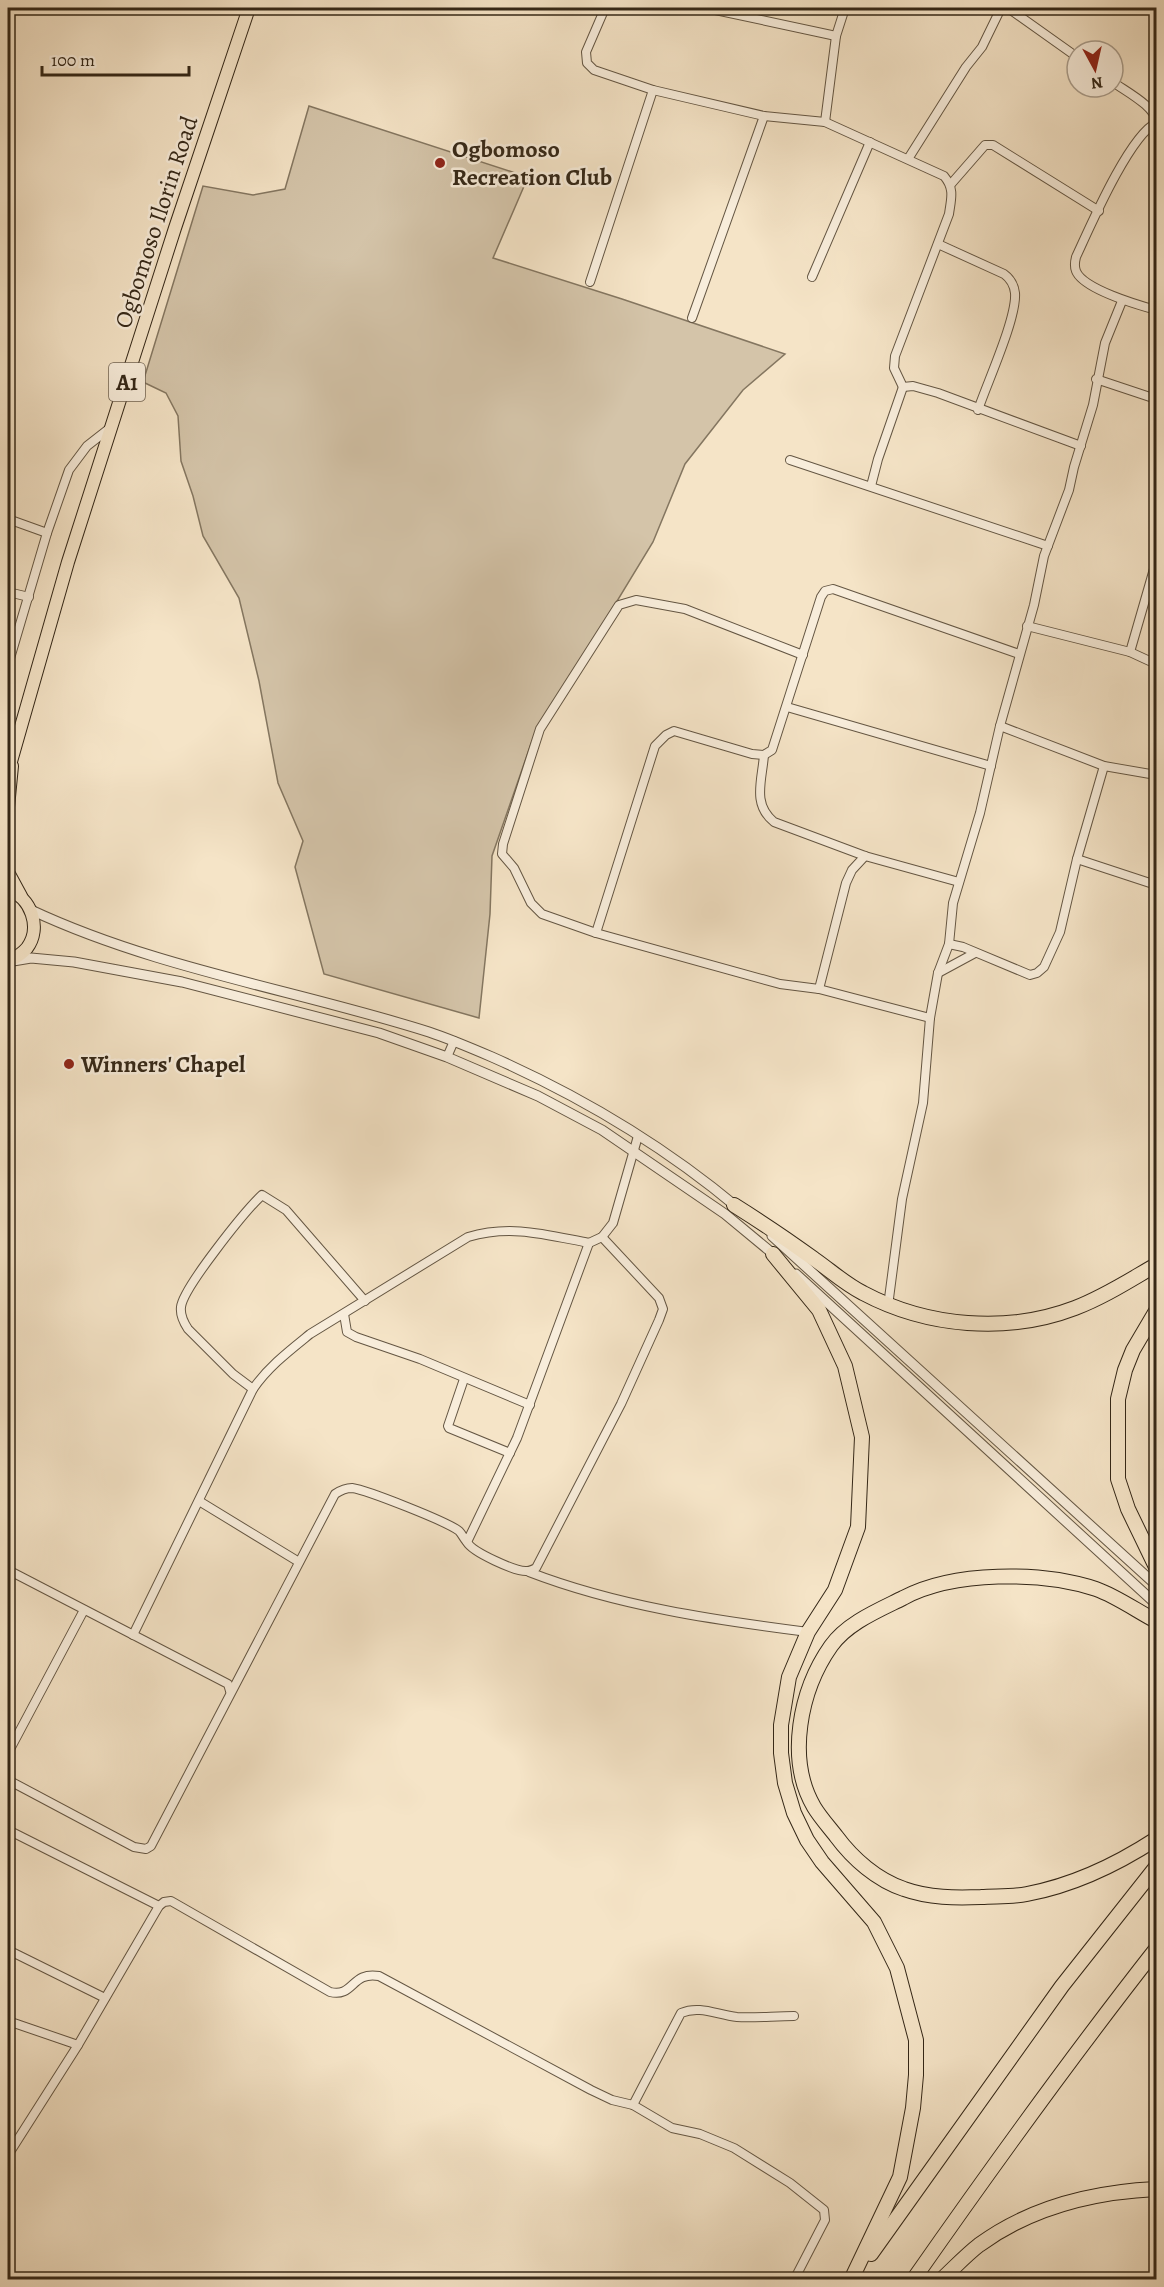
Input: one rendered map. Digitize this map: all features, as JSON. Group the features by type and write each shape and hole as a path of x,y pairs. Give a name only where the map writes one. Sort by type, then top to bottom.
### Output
{"highway":[{"name":"Ogbomoso Ilorin Road","path":"13,760 68,562 175,228 249,8"},
{"name":"A1","path":"8,772 13,760"},
{"name":"A1","path":"8,807 13,760"},
{"path":"8,872 31,910 34,923 30,941 19,956 8,962"},
{"path":"8,890 23,900"},
{"path":"734,1205 860,1292 888,1306 916,1316 960,1323 1002,1324 1051,1316 1101,1297 1156,1265"},
{"path":"773,1254 819,1310 845,1366 862,1437 858,1527 835,1590 808,1632 789,1677 784,1699 781,1753 785,1783 794,1813 807,1840 822,1862 874,1922 888,1949 897,1968 916,2040 913,2108 900,2177 852,2280"},
{"path":"1156,1311 1125,1370 1118,1399 1118,1479 1128,1509 1156,1567"},
{"path":"1156,1621 1096,1590 1028,1578 967,1578 915,1591 871,1614 832,1644 808,1692 801,1722 800,1749 804,1778 814,1806 850,1855 874,1873 903,1889 936,1897 1025,1895 1089,1877 1134,1854 1156,1839"},
{"path":"852,2280 1055,1996 1156,1867"},
{"path":"913,2280 1012,2138 1156,1949"},
{"path":"942,2280 978,2246 1013,2224 1050,2208 1085,2197 1122,2191 1156,2189"}],"street":[{"path":"605,8 586,52 587,63 594,70 653,90 764,116 825,122 945,176 951,184 949,214 895,356 894,368 903,387 871,486"},
{"path":"706,8 836,36"},
{"path":"825,122 836,36 845,8"},
{"path":"908,159 966,67 982,47 1001,8"},
{"path":"1008,8 1065,48"},
{"path":"590,282 653,90"},
{"path":"1125,91 1151,110 1156,117 1156,123 1148,127 1131,151 1076,256 1074,264 1081,278 1122,301 1156,310"},
{"path":"692,318 764,116"},
{"path":"812,277 870,142"},
{"path":"951,184 985,145 993,145 1099,211"},
{"path":"938,244 1004,274 1011,279 1015,291 1013,313 978,410"},
{"path":"888,1306 902,1199 923,1103 930,1018 938,973 949,944 953,903 980,813 1044,556 1069,490 1093,405 1096,379 1105,343 1122,301"},
{"path":"1096,379 1156,399"},
{"path":"903,387 913,386 938,393 978,410 1081,446"},
{"path":"8,665 47,533 69,470 87,446 113,425"},
{"path":"790,460 1048,546"},
{"path":"8,519 47,533"},
{"path":"1130,652 1156,562"},
{"path":"596,933 655,746 666,735 674,731 752,754 764,755 772,750 821,597 825,591 833,589 1019,654"},
{"path":"8,592 29,597"},
{"path":"803,655 685,609 636,600 619,605 540,729 503,844 502,854 514,868 531,903 542,914 596,933 780,984 819,988 930,1018"},
{"path":"1028,626 1130,652 1156,664"},
{"path":"787,707 991,766"},
{"path":"1000,726 1104,766 1156,775"},
{"path":"764,755 759,802 764,814 774,822 865,856 959,882"},
{"path":"949,944 1030,975 1037,973 1051,955 1060,932 1077,859 1104,766"},
{"path":"819,988 846,883 852,870 865,856"},
{"path":"1077,859 1156,885"},
{"path":"31,910 115,945 343,1007 454,1041 531,1075 610,1118 675,1160 782,1245 1156,1585"},
{"path":"938,973 975,953"},
{"path":"8,962 41,959 103,967 182,982 337,1024 379,1033 447,1057 538,1096 602,1130 725,1214 773,1254 1156,1604"},
{"path":"337,1024 343,1007"},
{"path":"447,1057 454,1041"},
{"path":"133,1635 253,1389 262,1376 310,1334 468,1237 487,1231 514,1230 589,1243 602,1237 613,1223 638,1136"},
{"path":"253,1389 233,1374 188,1329 183,1321 180,1308 196,1278 250,1207 262,1195 286,1210 365,1301"},
{"path":"529,1572 536,1568 621,1404 663,1309 659,1298 602,1237"},
{"path":"467,1542 510,1453 530,1405 589,1243"},
{"path":"344,1314 347,1332 420,1359 530,1405"},
{"path":"464,1379 449,1428 510,1453"},
{"path":"8,1780 134,1847 146,1849 151,1846 335,1494 344,1488 354,1488 448,1524 460,1531 474,1551 565,1586 618,1600 808,1632"},
{"path":"199,1502 299,1562"},
{"path":"8,1570 228,1684 230,1691"},
{"path":"8,1753 84,1610"},
{"path":"8,1830 159,1906"},
{"path":"8,2155 11,2143 78,2045 159,1906 171,1901 330,1992 338,1994 346,1991 361,1977 368,1974 379,1976 612,2100 633,2105 672,2128 700,2134 734,2148 790,2183 824,2210 825,2220 794,2280"},
{"path":"8,1950 105,1998"},
{"path":"633,2105 681,2013 690,2009 735,2017 794,2016"},
{"path":"8,2021 78,2045"}],"shaded area":[{"path":"309,106 528,177 493,258 785,354 743,390 685,464 653,542 532,741 492,856 490,914 479,1018 324,974 295,867 303,841 278,783 259,681 239,598 203,536 181,461 178,416 166,393 143,382 203,186 253,195 285,189"}],"place":[{"name":"Ogbomoso Recreation Club","path":"440,163"},
{"name":"Winners' Chapel","path":"69,1064"}]}
